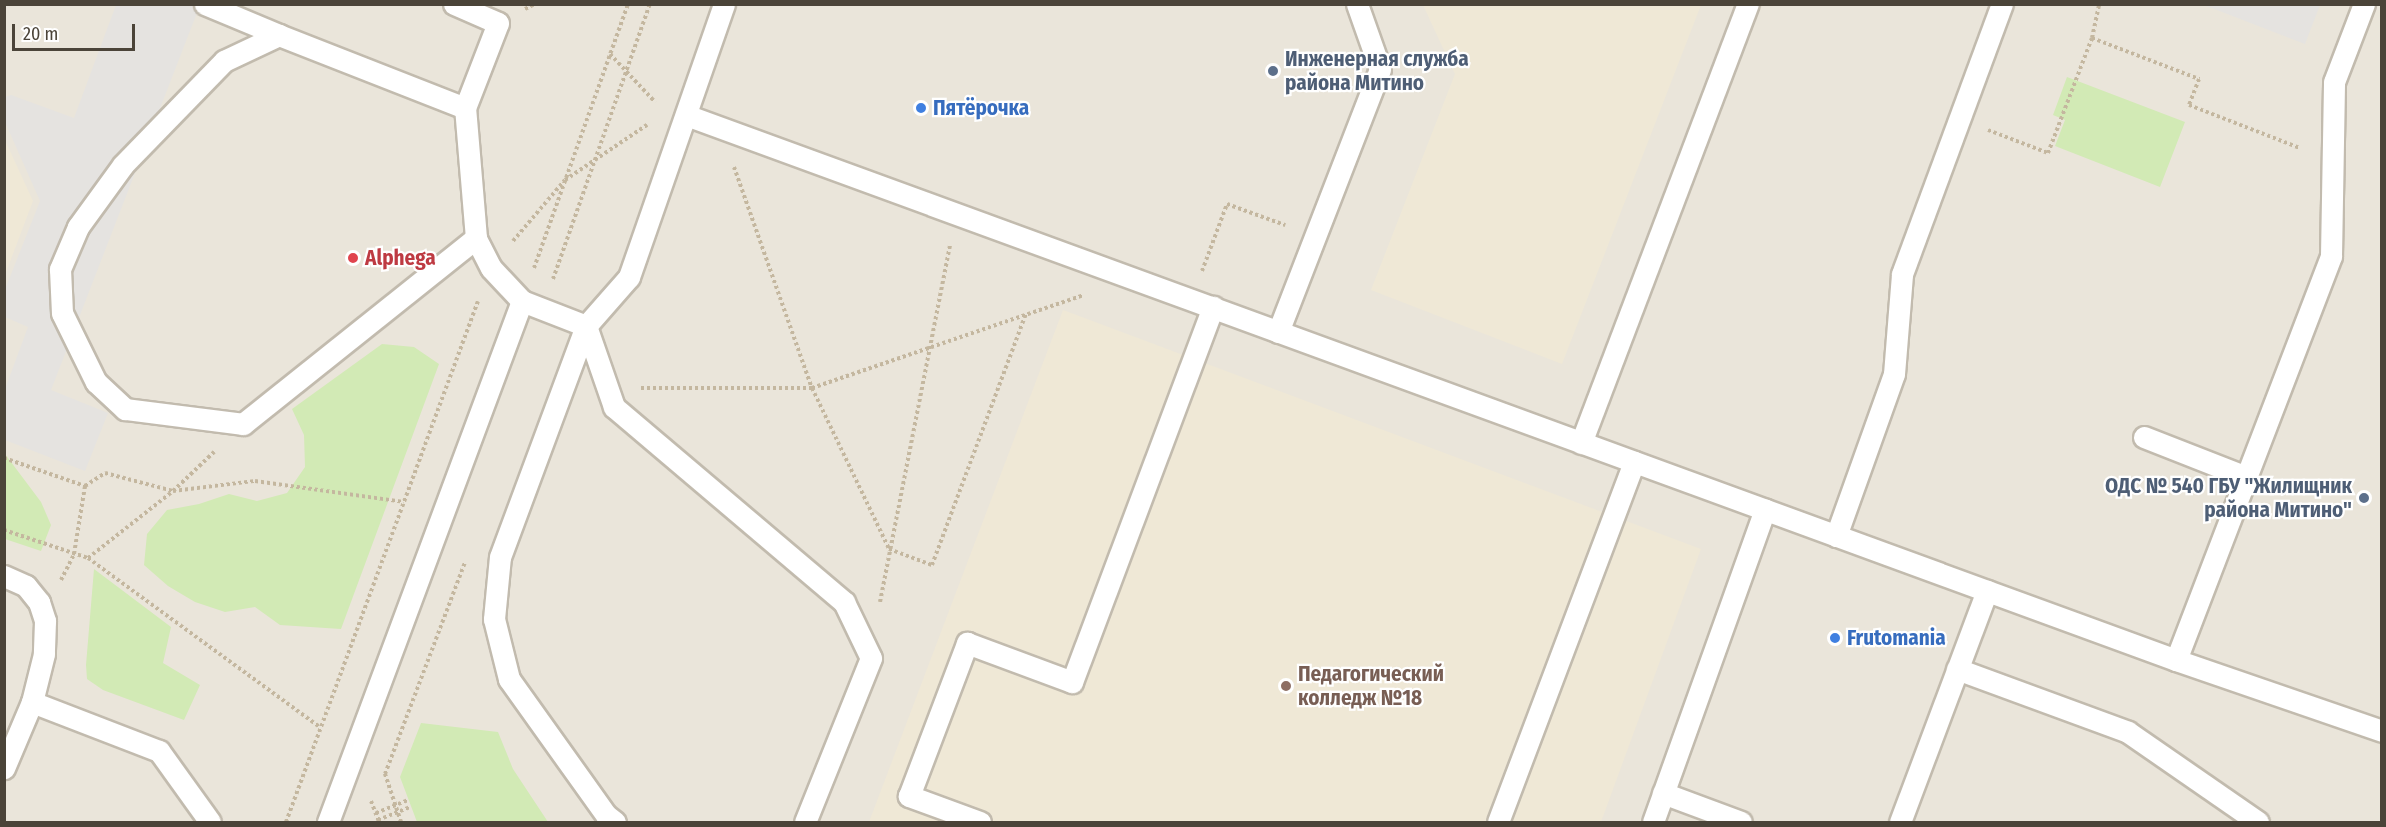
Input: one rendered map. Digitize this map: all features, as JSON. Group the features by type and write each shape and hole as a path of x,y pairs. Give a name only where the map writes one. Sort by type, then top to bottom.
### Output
{"lane":[{"path":"205,4 465,108"},
{"path":"454,4 498,23 465,108 476,238 491,268 522,301 586,326 614,407 844,602 871,658 806,822"},
{"path":"615,822 606,815 509,679 494,619 500,557 586,326 629,277 724,4"},
{"path":"1278,332 1380,69 1357,4"},
{"path":"1581,442 1748,4"},
{"path":"1836,536 1894,374 1902,274 2002,4"},
{"path":"2176,660 2331,256 2334,82 2364,4"},
{"path":"279,35 224,61 123,165 78,226 60,269 62,313 78,351 96,382 125,409 243,424 476,238"},
{"path":"687,115 2176,660 2382,731"},
{"path":"328,822 522,301"},
{"path":"980,822 909,796 967,643 1072,682 1214,307"},
{"path":"2144,437 2246,477"},
{"path":"1498,822 1634,462"},
{"path":"1653,822 1765,509"},
{"path":"4,576 26,586 39,602 45,621 44,654 32,702 4,768"},
{"path":"1900,822 1988,591"},
{"path":"1957,669 2128,732 2258,822"},
{"path":"32,702 159,750 210,822"},
{"path":"1663,793 1741,822"}],"path":[{"path":"522,301 628,4"},
{"path":"1959,119 2048,153 2092,38 2099,4"},
{"path":"2092,38 2199,80 2189,105 2332,160"},
{"path":"610,54 658,105"},
{"path":"719,126 812,388 889,549 932,565 1026,314"},
{"path":"1191,300 1227,204 1316,237"},
{"path":"880,604 956,213"},
{"path":"608,387 812,388 1133,278"},
{"path":"88,558 173,491 243,424"},
{"path":"4,458 85,486"},
{"path":"39,602 64,577 74,554 85,486 105,473 173,491 255,481 404,502"},
{"path":"4,530 88,558 320,727"},
{"path":"376,813 409,801"},
{"path":"378,820 411,807"}],"shaded area":[{"path":"5,5 2381,5 2381,822 5,822"},
{"path":"116,5 200,5 51,390 108,413 85,471 5,440 5,389 28,327 5,317 4,292 40,201 5,122 5,97 11,95 74,118"},
{"path":"1423,5 1701,5 1562,364 1371,290 1455,74"},
{"path":"2204,5 2320,5 2305,44"},
{"path":"4,138 33,201 5,275 4,275"},
{"name":"Педагогический колледж №18","path":"1063,310 1701,549 1601,822 869,822"}],"green space":[{"path":"2067,77 2185,122 2160,187 2055,146 2065,120 2053,115"},
{"path":"382,344 414,347 439,364 341,629 280,625 255,607 225,612 195,602 168,586 144,565 147,534 167,510 199,504 229,494 257,501 287,493 305,467 304,435 292,409"},
{"path":"5,454 41,502 51,525 41,551 5,539"},
{"path":"94,569 171,627 163,663 200,685 184,720 103,690 87,679 86,665"},
{"path":"421,723 498,732 513,769 548,822 417,822 400,777"}],"place":[{"name":"Инженерная служба района Митино","path":"1273,71"},
{"name":"Пятёрочка","path":"921,108"},
{"name":"Alphega","path":"353,258"},
{"name":"ОДС № 540 ГБУ \"Жилищник района Митино\"","path":"2364,498"},
{"name":"Frutomania","path":"1835,638"},
{"name":"Педагогический колледж №18","path":"1286,686"}]}
